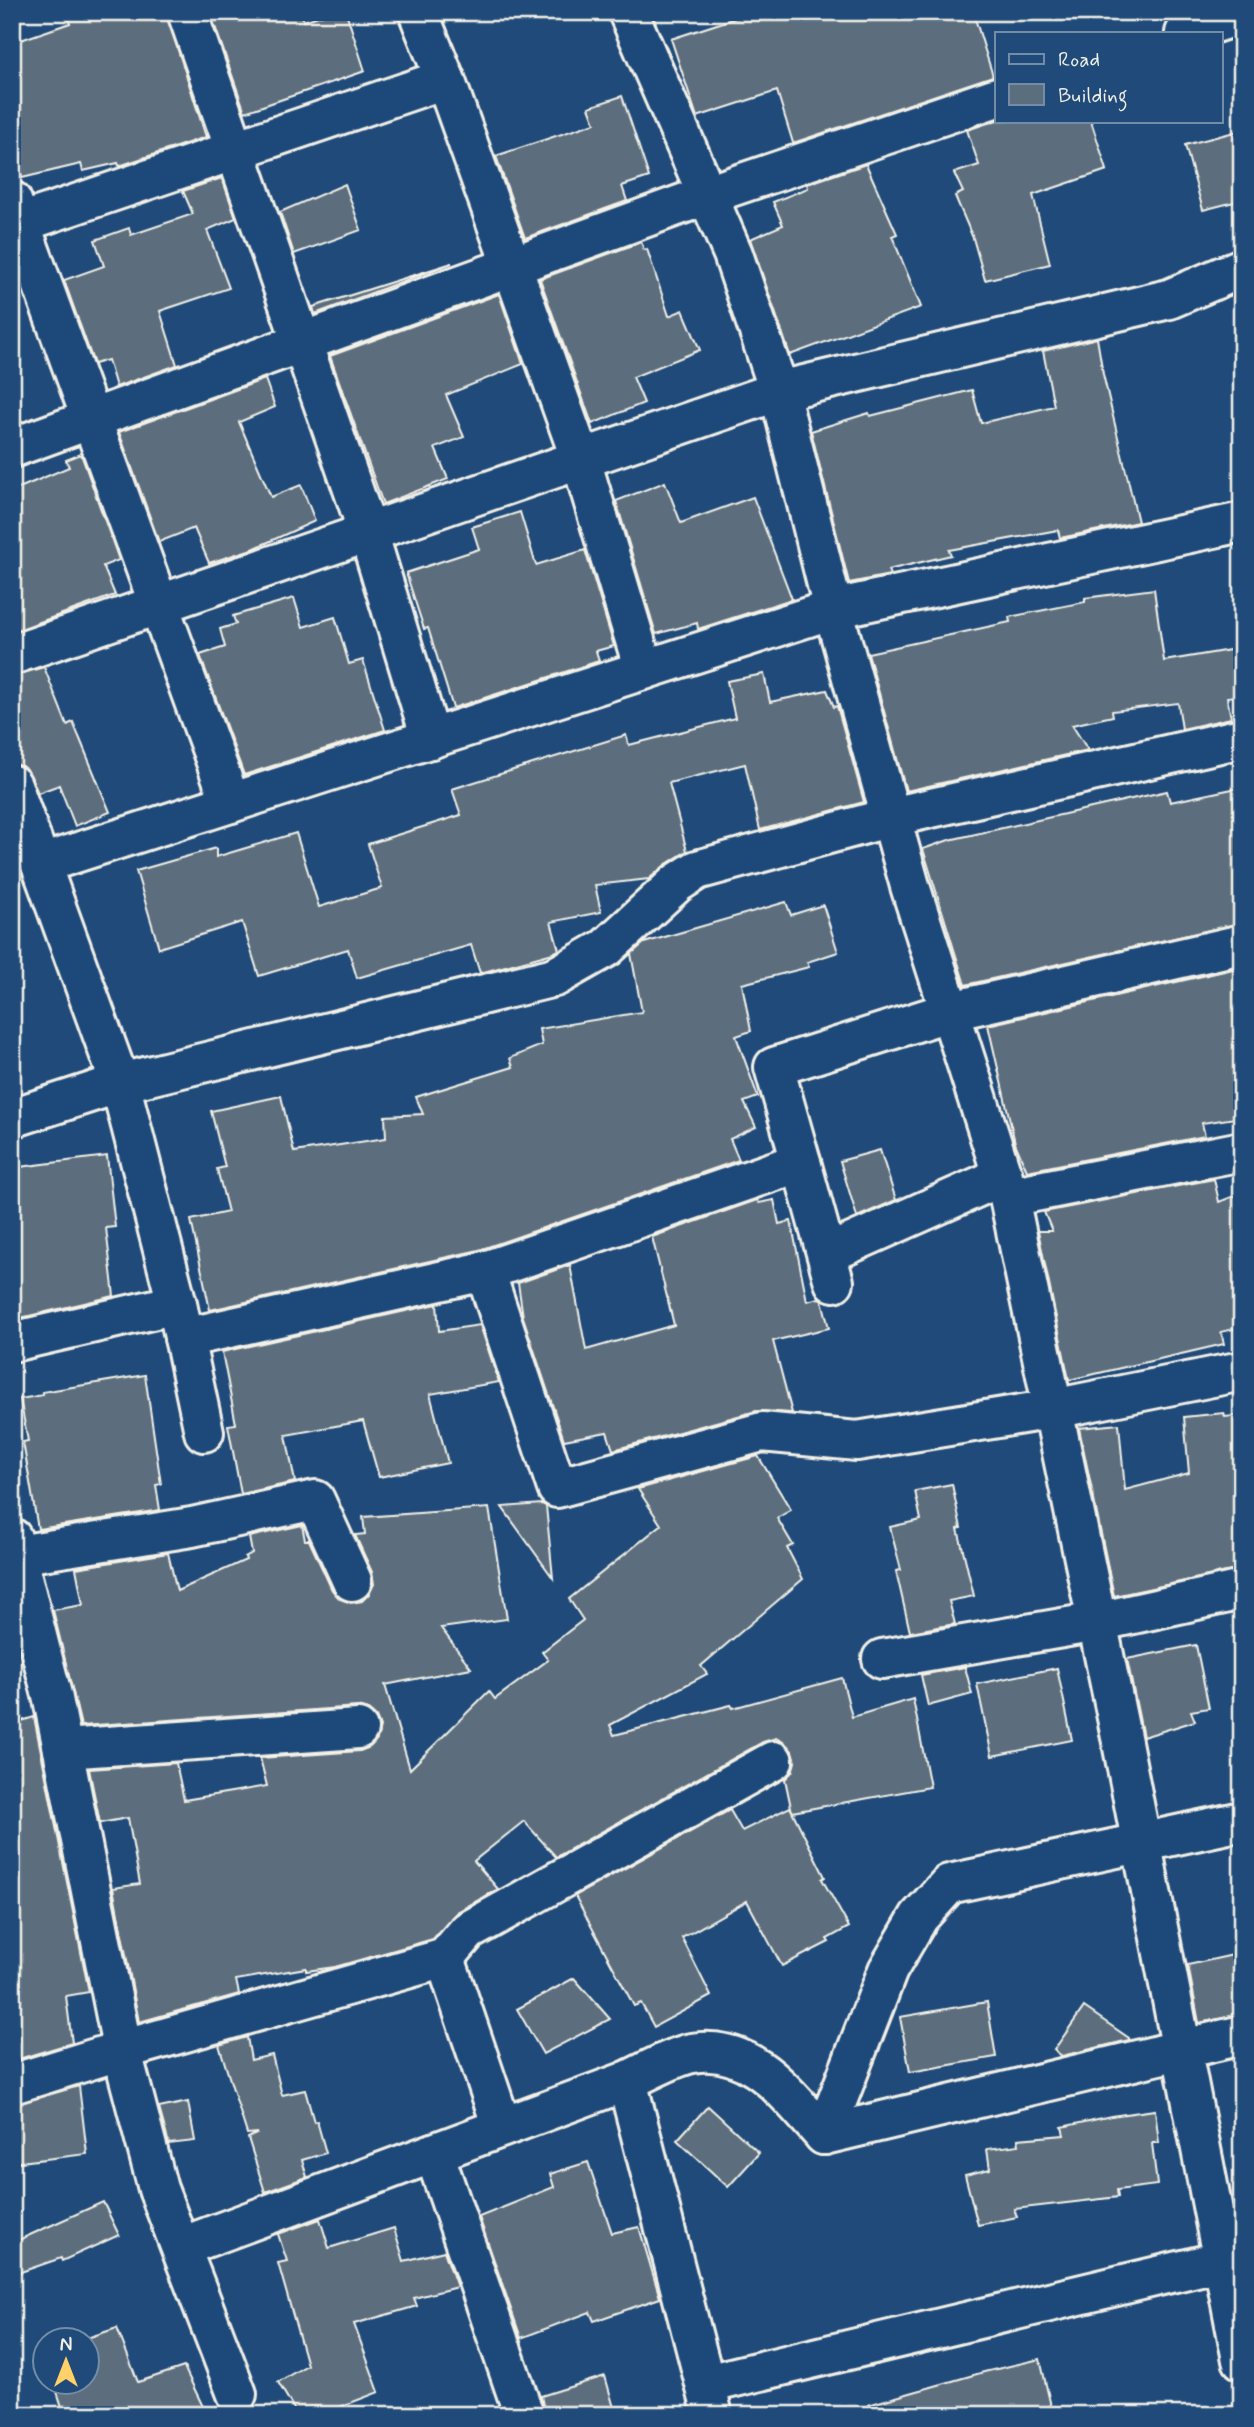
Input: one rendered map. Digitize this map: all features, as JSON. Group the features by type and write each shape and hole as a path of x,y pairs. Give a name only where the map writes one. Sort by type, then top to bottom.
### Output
{"street":[{"path":"187,12 368,533 431,739"},
{"path":"418,12 445,79 581,460 644,670"},
{"path":"628,12 733,254 779,391 833,609 910,886 1006,1186 1182,2049 1232,2259 1242,2360"},
{"path":"1188,32 1242,14"},
{"path":"231,803 16,212 235,150 445,79"},
{"path":"12,448 707,195 995,98"},
{"path":"12,655 779,391 1169,299 1242,268"},
{"path":"41,864 833,609 1242,522"},
{"path":"12,1118 120,1083 555,977 606,948 677,883 696,870 891,817 1242,738"},
{"path":"12,785 120,1083 180,1321 204,1432"},
{"path":"1242,944 951,1011 774,1066 831,1268 1006,1186 1242,1152"},
{"path":"12,1342 180,1321 485,1271 801,1162"},
{"path":"485,1271 557,1488 762,1433 857,1441 1053,1409 1242,1371"},
{"path":"237,2394 158,2189 122,2050 53,1699 14,1546 192,1527 315,1500 352,1580"},
{"path":"882,1659 1097,1622 1242,1590"},
{"path":"63,1749 358,1729"},
{"path":"12,2084 445,1958 468,1931 773,1761"},
{"path":"824,2135 888,1970 919,1917 949,1884 1242,1821"},
{"path":"445,1958 502,2127"},
{"path":"824,2135 1242,2035"},
{"path":"181,2247 627,2081 691,2053 720,2053 743,2059 772,2077 824,2135"},
{"path":"627,2081 709,2400 1232,2259"},
{"path":"434,2153 524,2415"}],"building":[{"path":"67,12 166,12 206,137 119,166 118,163 83,171 81,164 22,178 12,143 12,43 70,23"},
{"path":"210,12 300,12 304,21 330,12 346,12 365,71 245,112"},
{"path":"754,12 973,12 993,76 793,143 777,91 697,117 671,39"},
{"path":"622,96 649,177 622,186 627,201 525,238 496,156 595,123 589,107"},
{"path":"995,121 1091,122 1107,170 1033,195 1050,264 985,280 973,238 955,196 963,192 954,173 979,165 967,130"},
{"path":"1242,130 1242,200 1203,210 1185,145"},
{"path":"866,164 897,234 892,236 921,307 790,355 750,239 783,225 773,202 808,188 807,184"},
{"path":"222,178 236,218 207,230 229,288 160,311 177,365 116,387 108,360 94,364 64,280 104,266 95,240 129,228 131,235 193,214 183,191"},
{"path":"345,184 361,230 294,254 280,212"},
{"path":"641,242 644,250 647,249 669,316 683,310 700,350 633,377 644,403 592,424 540,279"},
{"path":"452,263 315,314 313,307"},
{"path":"499,294 523,364 446,395 464,437 435,448 448,479 383,504 330,356"},
{"path":"1097,338 1138,522 1060,538 1058,530 949,550 951,555 888,570 890,575 849,583 811,431 869,413 870,416 972,390 981,423 1054,406 1043,351"},
{"path":"265,379 275,407 239,422 271,497 301,485 315,521 255,548 209,563 194,528 159,542 119,432"},
{"path":"81,454 119,560 103,566 115,595 12,632 12,491 69,467 66,460"},
{"path":"665,482 681,523 753,497 792,599 698,629 697,623 656,634 616,501"},
{"path":"520,512 536,565 585,550 614,646 596,651 599,661 453,708 428,628 424,629 406,573 479,549 472,527"},
{"path":"1154,589 1164,661 1242,648 1242,695 1227,697 1231,718 1182,729 1178,703 1112,711 1113,716 1072,725 1088,750 906,791 868,653 1010,622 1009,617 1085,602 1085,598"},
{"path":"294,598 303,627 335,617 349,664 363,660 385,730 244,775 200,655 225,647 220,629 236,624 233,616"},
{"path":"44,667 67,725 73,722 110,812 75,826 59,785 38,793 27,769 12,764 12,676"},
{"path":"764,674 770,702 827,690 834,707 837,706 864,802 760,830 745,764 669,783 687,851 649,879 595,885 601,912 551,922 559,950 553,953 480,973 471,945 357,978 348,949 259,976 242,922 159,948 136,871 216,848 216,857 296,833 319,907 382,888 368,844 461,815 452,789 626,735 629,745 735,718 727,681"},
{"path":"1242,787 1242,923 965,985 923,849 949,840 1167,791 1170,802"},
{"path":"786,902 791,915 823,905 838,952 807,962 809,967 742,984 751,1031 736,1036 758,1097 744,1102 756,1127 730,1139 739,1160 479,1250 210,1310 191,1220 228,1212 217,1169 225,1167 211,1111 281,1096 294,1152 386,1138 385,1116 423,1114 416,1097 513,1067 510,1058 542,1045 539,1029 642,1012 631,954 644,943"},
{"path":"1242,967 1242,1057 1235,1058 1242,1117 1202,1123 1205,1136 1027,1171 1015,1143 988,1025"},
{"path":"880,1150 896,1200 857,1217 840,1161"},
{"path":"107,1156 115,1227 106,1228 114,1296 12,1320 12,1168"},
{"path":"1214,1179 1219,1202 1242,1193 1242,1327 1221,1332 1224,1344 1069,1380 1038,1231 1052,1231 1044,1212"},
{"path":"757,1200 759,1203 774,1200 779,1224 791,1221 807,1301 819,1298 822,1300 829,1328 773,1341 792,1413 756,1411 613,1450 607,1432 564,1440 523,1317 518,1283 570,1265 586,1350 674,1325 652,1237"},
{"path":"437,1304 439,1331 480,1325 499,1382 430,1394 448,1463 379,1477 363,1421 286,1435 295,1482 241,1494 228,1425 236,1424 222,1352"},
{"path":"145,1375 161,1484 156,1485 160,1510 38,1529 23,1442 28,1441 20,1399 43,1395 42,1392"},
{"path":"1224,1413 1225,1417 1242,1415 1242,1569 1114,1596 1079,1428 1119,1424 1125,1490 1189,1473 1184,1417"},
{"path":"758,1456 791,1510 777,1518 793,1545 787,1548 803,1579 701,1666 707,1674 610,1725 614,1735 731,1705 733,1708 842,1678 852,1717 913,1699 930,1787 792,1812 785,1779 792,1772 795,1762 792,1751 776,1738 763,1742 556,1857 524,1821 474,1861 498,1889 457,1912 433,1939 335,1967 306,1971 306,1968 236,1980 239,1994 139,2022 113,1888 140,1884 128,1818 100,1823 89,1769 176,1763 184,1800 267,1786 260,1758 360,1751 370,1747 377,1739 380,1727 376,1717 368,1710 357,1707 81,1726 53,1610 83,1605 76,1568 168,1553 177,1591 246,1560 245,1557 252,1553 249,1537 302,1525 305,1540 309,1540 332,1590 340,1599 351,1603 362,1601 374,1584 372,1572 355,1535 365,1534 363,1517 489,1508 507,1619 441,1628 471,1668 385,1685 410,1769 489,1691 495,1699 548,1660 542,1652 583,1620 569,1599 661,1525 638,1489"},
{"path":"952,1484 961,1528 958,1529 974,1596 949,1601 955,1624 910,1632 896,1571 901,1570 890,1527 921,1520 915,1491"},
{"path":"546,1506 553,1578 502,1507"},
{"path":"1196,1645 1209,1708 1191,1711 1195,1721 1143,1737 1127,1659"},
{"path":"965,1667 972,1694 928,1706 921,1675"},
{"path":"1057,1668 1072,1740 992,1756 977,1684"},
{"path":"34,1717 89,1992 66,1996 72,2043 12,2061 12,1724"},
{"path":"790,1807 825,1877 822,1879 849,1927 827,1939 829,1942 782,1966 747,1901 682,1938 711,1996 654,2027 641,2003 634,2006 575,1896 730,1810 742,1831"},
{"path":"1242,1953 1242,2014 1199,2023 1188,1965"},
{"path":"574,1978 610,2019 543,2054 517,2009"},
{"path":"987,2002 996,2057 910,2072 900,2017"},
{"path":"1084,2007 1129,2040 1062,2056 1054,2050"},
{"path":"247,2037 251,2060 272,2055 282,2095 305,2090 326,2153 302,2160 307,2177 265,2192 248,2138 258,2133 247,2134 219,2045"},
{"path":"79,2086 87,2154 12,2163 12,2105"},
{"path":"188,2102 195,2141 169,2144 159,2108"},
{"path":"708,2106 759,2153 728,2187 677,2140"},
{"path":"1155,2110 1159,2143 1152,2143 1157,2185 1117,2190 1118,2197 1014,2209 1017,2217 978,2225 965,2175 990,2169 987,2149 1019,2145 1018,2139 1064,2135 1062,2127"},
{"path":"588,2162 612,2233 639,2227 660,2298 594,2321 590,2312 521,2338 479,2217 554,2187 550,2174"},
{"path":"103,2202 119,2235 62,2261 61,2258 12,2275 12,2243"},
{"path":"320,2219 329,2248 394,2228 404,2261 444,2251 457,2287 414,2298 417,2306 354,2324 379,2392 319,2415 297,2414 278,2382 307,2365 278,2263 287,2261 278,2234"},
{"path":"117,2328 138,2382 184,2367 207,2415 59,2415 58,2408 62,2407 58,2396 102,2396 102,2333"},
{"path":"1040,2359 1053,2415 869,2415 868,2405"},
{"path":"605,2376 616,2415 545,2415 541,2396"}]}
